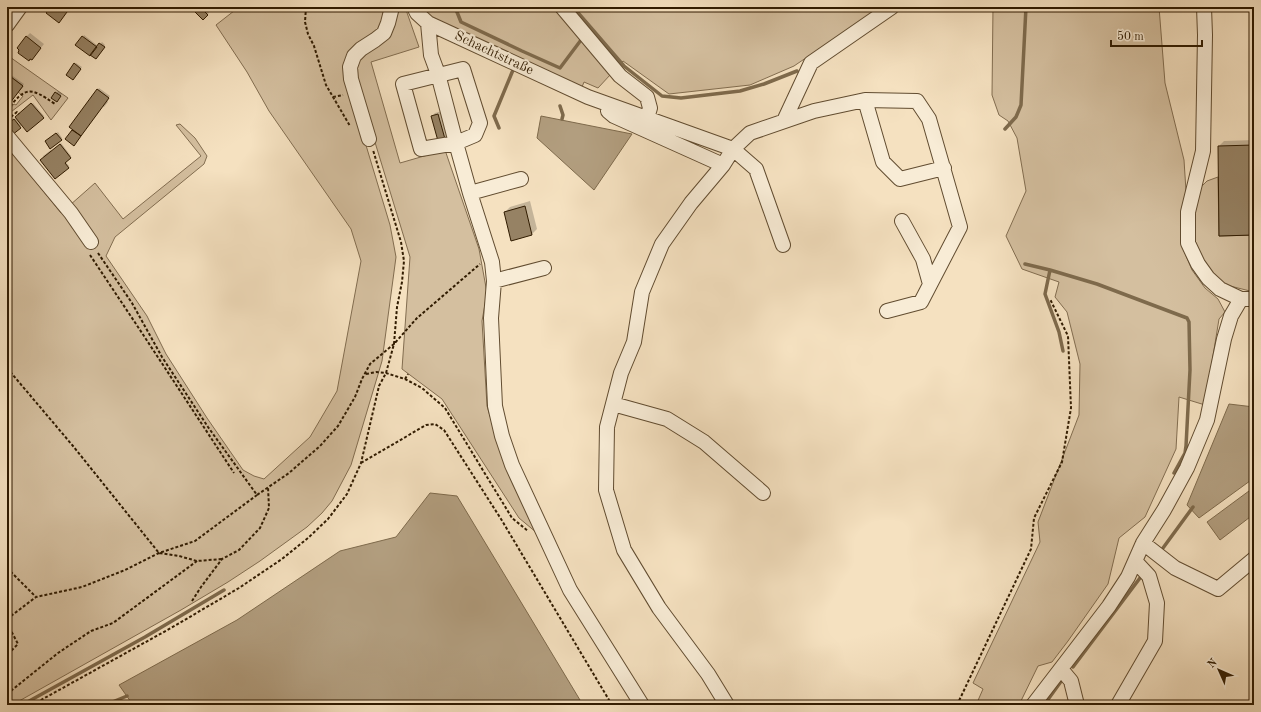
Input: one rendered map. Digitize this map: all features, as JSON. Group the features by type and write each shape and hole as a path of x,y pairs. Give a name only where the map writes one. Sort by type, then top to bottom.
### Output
{"street":[{"path":"7,25 20,7"},
{"path":"369,139 351,79 350,67 354,56 361,49 384,33 392,7"},
{"name":"Schachtstraße","path":"414,7 417,13 428,23 584,95"},
{"path":"562,7 620,76 647,97 650,108 647,118"},
{"path":"784,121 810,63 892,7"},
{"path":"1033,705 1109,606 1128,577 1143,543 1188,468 1207,420 1224,339 1231,316 1248,299 1220,288 1208,278 1198,264 1188,243 1188,212 1203,151 1205,36 1204,7"},
{"path":"428,23 431,55 438,74 470,193 492,262 494,281 491,318 495,406 502,436 512,465 570,590 642,705"},
{"path":"463,69 480,123 476,135 456,143 421,150 403,84 438,74 463,69"},
{"path":"584,95 733,149 756,169 783,245"},
{"path":"584,95 614,116 723,165"},
{"path":"866,100 883,162 900,179 944,168"},
{"path":"727,705 708,674 659,608 624,550 606,490 607,427 621,373 634,342 642,292 662,244 690,203 723,165 733,149 750,133 814,111 866,100 917,101 929,119 960,227 921,302 887,310"},
{"path":"7,136 71,213 89,247"},
{"path":"470,193 521,179"},
{"path":"902,221 923,259 930,284"},
{"path":"494,281 544,268"},
{"path":"613,404 667,419 704,442 763,493"},
{"path":"1143,543 1175,568 1218,588 1253,562"},
{"path":"1118,705 1154,641 1157,604 1149,576 1135,561"},
{"path":"1061,669 1071,681 1077,705"}],"path":[{"path":"44,7 48,10"},
{"path":"306,7 305,22 308,34 314,46 326,85 351,126"},
{"path":"7,110 18,96 30,91 40,94 55,104"},
{"path":"7,120 17,112 19,114"},
{"path":"32,705 171,628 239,588 282,559 308,538 328,519 346,494 361,463 380,386 386,373 394,344 396,307 402,282 404,261 401,242 369,139"},
{"path":"89,247 142,332 234,473"},
{"path":"89,247 132,302 162,357 208,427 257,495"},
{"path":"7,619 36,597 82,587 125,570 159,553 195,541 268,487 290,473 320,446 338,426 355,397 370,364 394,344 417,318 481,263 492,262"},
{"path":"957,705 1031,549 1034,518 1062,462 1071,408 1068,336 1050,299"},
{"path":"7,368 73,446 159,553 180,556 197,561 222,559 239,550 260,528 269,508 268,487"},
{"path":"365,374 376,372 386,373 405,379 422,388 445,408 512,518 529,532"},
{"path":"405,379 408,374"},
{"path":"361,463 426,425 435,424 444,430 501,520 612,705"},
{"path":"192,601 222,559"},
{"path":"7,694 58,652 91,631 112,623 197,561"},
{"path":"7,568 36,597"},
{"path":"7,623 18,644 7,655"}],"shaded area":[{"path":"239,7 405,7 419,47 371,62 400,163 445,150 479,249 487,293 482,321 487,406 505,465 537,533 519,518 442,399 402,369 410,257 374,139 365,142 390,225 396,257 382,361 351,465 332,501 307,527 228,582 12,705 7,705 7,146 61,213 95,183 123,219 201,156 176,125 180,124 195,138 207,156 204,164 115,237 106,256 147,316 166,354 207,418 243,470 264,479 310,437 337,391 361,261 351,229 269,111 247,72 216,25"},
{"path":"420,7 881,7 794,66 750,85 669,94 623,61 598,88 584,82 582,87 431,18"},
{"path":"993,7 1159,7 1165,83 1184,160 1186,191 1182,224 1184,251 1192,270 1205,288 1218,299 1225,312 1219,319 1205,405 1179,397 1176,449 1145,517 1119,538 1108,584 1052,662 1038,666 1019,705 976,705 983,689 973,683 1040,542 1038,522 1079,415 1080,364 1067,312 1055,297 1059,282 1022,269 1006,236 1026,191 1017,138 1008,121 999,115 992,95"},
{"path":"7,55 68,98 51,120 33,95 7,115 7,112 14,104 16,105 23,96 18,92 23,86 7,74"},
{"path":"541,116 632,134 594,190 537,138"},
{"path":"1218,177 1219,236 1254,235 1254,292 1222,284 1209,272 1194,241 1195,213 1199,189 1207,181"},
{"path":"1229,404 1254,407 1254,478 1199,518 1187,505"},
{"path":"1253,488 1254,514 1220,540 1207,522"},
{"path":"430,493 457,496 583,705 133,705 119,685 237,620 340,551 396,537"}],"building":[{"path":"51,7 61,7 67,12 59,23 46,13"},
{"path":"200,7 208,15 203,20 195,12"},
{"path":"26,36 41,48 32,60 30,59 29,61 18,53 19,50 17,48"},
{"path":"82,36 97,47 90,56 75,45"},
{"path":"99,43 105,47 96,59 90,55"},
{"path":"74,63 81,69 73,80 66,75"},
{"path":"7,74 23,86 10,103 8,101 7,103"},
{"path":"97,89 109,98 81,136 69,127"},
{"path":"55,92 61,96 57,102 51,98"},
{"path":"31,103 44,118 27,132 15,117"},
{"path":"438,114 445,139 438,141 431,116"},
{"path":"14,119 21,128 12,135 7,128 7,124"},
{"path":"72,130 81,136 74,146 65,139"},
{"path":"56,133 62,140 50,149 45,141"},
{"path":"60,144 71,158 65,163 69,168 55,179 40,160"},
{"path":"1254,145 1254,235 1219,236 1218,146"},
{"path":"525,206 532,235 511,241 504,212"}],"waterway":[{"path":"455,7 461,22 560,68 581,40"},
{"path":"573,7 624,66 662,96 681,98 740,91 764,84 797,71"},
{"path":"1005,129 1016,117 1021,105 1026,7"},
{"path":"499,128 494,116 513,70"},
{"path":"560,106 563,115 562,119"},
{"path":"1025,264 1097,284 1187,318 1189,322 1190,370 1186,446 1190,448"},
{"path":"1050,270 1045,294 1059,332 1063,351"},
{"path":"1174,473 1185,453 1186,446"},
{"path":"1163,548 1193,507"},
{"path":"1073,667 1140,578"},
{"path":"22,705 145,637 224,590"},
{"path":"1044,705 1062,680"},
{"path":"105,705 127,696"}]}
